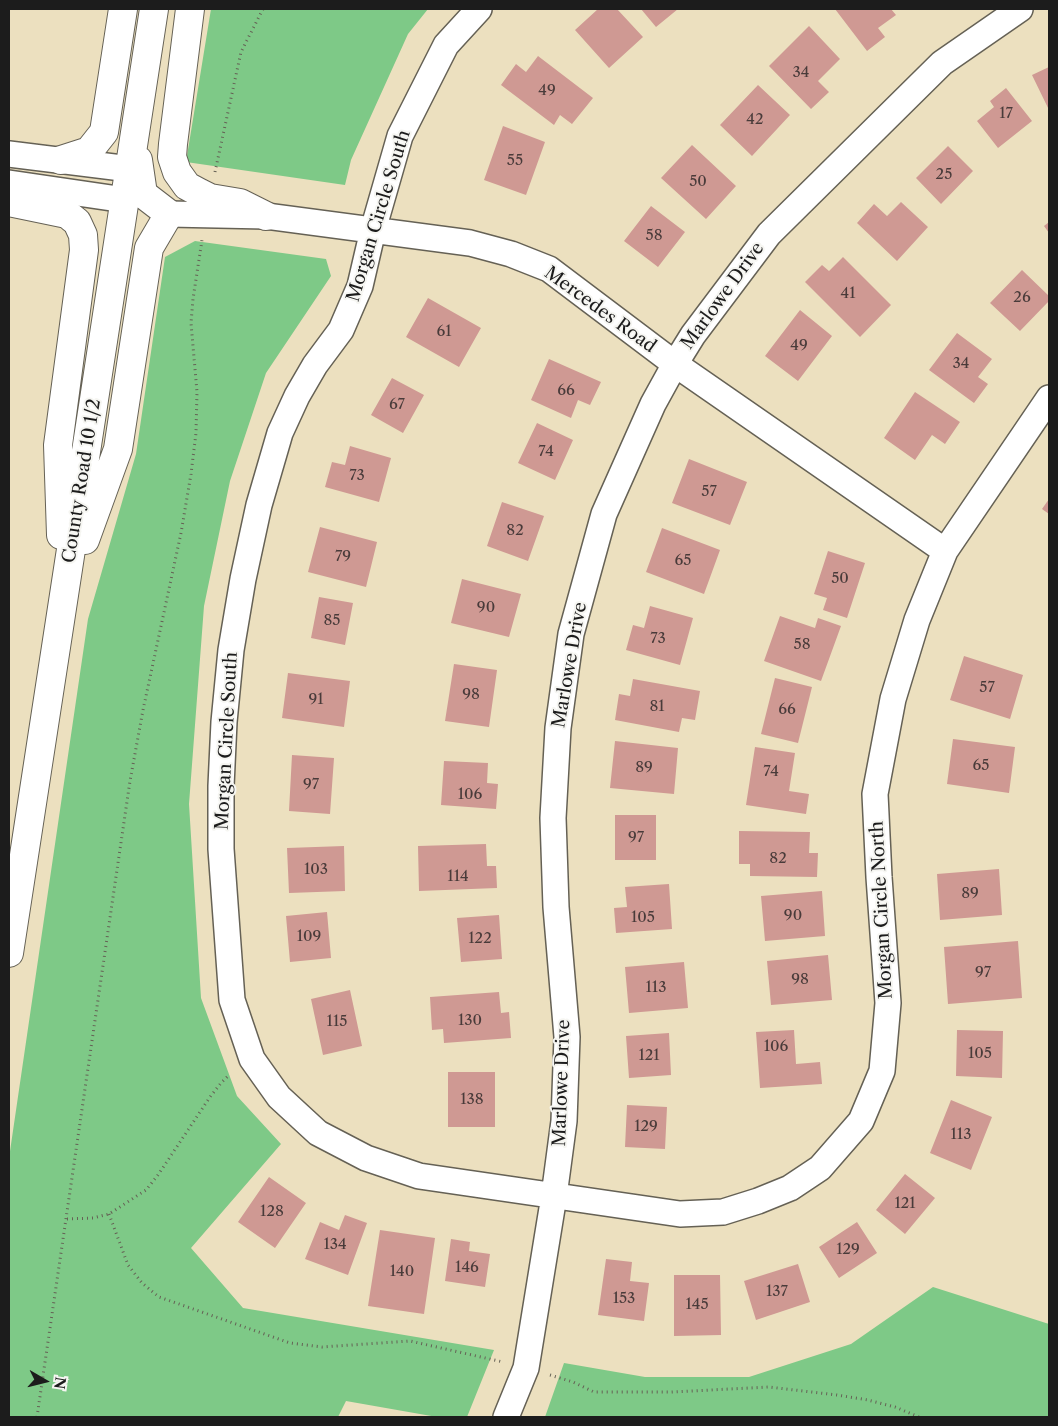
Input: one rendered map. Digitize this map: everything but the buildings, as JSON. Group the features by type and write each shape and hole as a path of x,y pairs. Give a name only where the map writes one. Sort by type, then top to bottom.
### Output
{"street":[{"path":"61,160 89,151 104,132 123,9"},
{"name":"County Road 10 1/2","path":"9,953 154,9"},
{"path":"190,9 172,144 172,157 177,172 186,186 210,198 240,203 266,216"},
{"name":"Morgan Circle South","path":"479,9 446,45 400,136 373,230 360,286 342,330 315,365 297,396 280,433 259,505 243,579 231,650 224,722 221,849 232,1000 252,1059 279,1097 318,1133 366,1158 419,1176 554,1196"},
{"name":"Marlowe Drive","path":"506,1417 526,1368 554,1196 564,1121 567,1037 556,908 553,818 558,728 571,634 604,514 653,404 675,364 693,335 769,234 942,63 1020,9"},
{"path":"63,600 118,449 149,248 169,214 143,194 135,137"},
{"path":"9,154 130,169"},
{"path":"9,183 125,200"},
{"path":"9,202 67,214 77,222 83,235 84,250 58,445 63,600"},
{"name":"Mercedes Road","path":"169,214 266,216 470,243 511,254 549,269 675,364 945,551"},
{"name":"Morgan Circle North","path":"554,1196 680,1214 723,1212 790,1188 820,1168 861,1121 882,1071 888,1003 878,877 875,794 893,699 917,620 945,551 1049,398"}],"path":[{"path":"215,176 241,52 262,9"},
{"path":"37,1417 130,781 191,474 196,433 197,392 191,323 192,299 202,240"},
{"path":"67,1219 93,1218 109,1214 146,1190 220,1083 229,1075"},
{"path":"109,1214 128,1265 142,1283 159,1297 290,1343 322,1347 410,1342 506,1363"},
{"path":"545,1373 573,1382 594,1392 671,1392 769,1387 868,1400 895,1407 919,1417"}],"green space":[{"path":"211,9 428,9 408,34 351,160 345,185 186,162"},
{"path":"195,241 326,259 331,276 266,373 230,481 204,606 189,804 201,998 237,1096 281,1144 191,1248 243,1308 494,1350 467,1417 437,1417 346,1401 338,1417 9,1417 9,1158 88,619 136,454 165,257"},
{"path":"933,1287 1049,1324 1049,1417 545,1417 564,1363 645,1377 749,1377 851,1344"}]}
